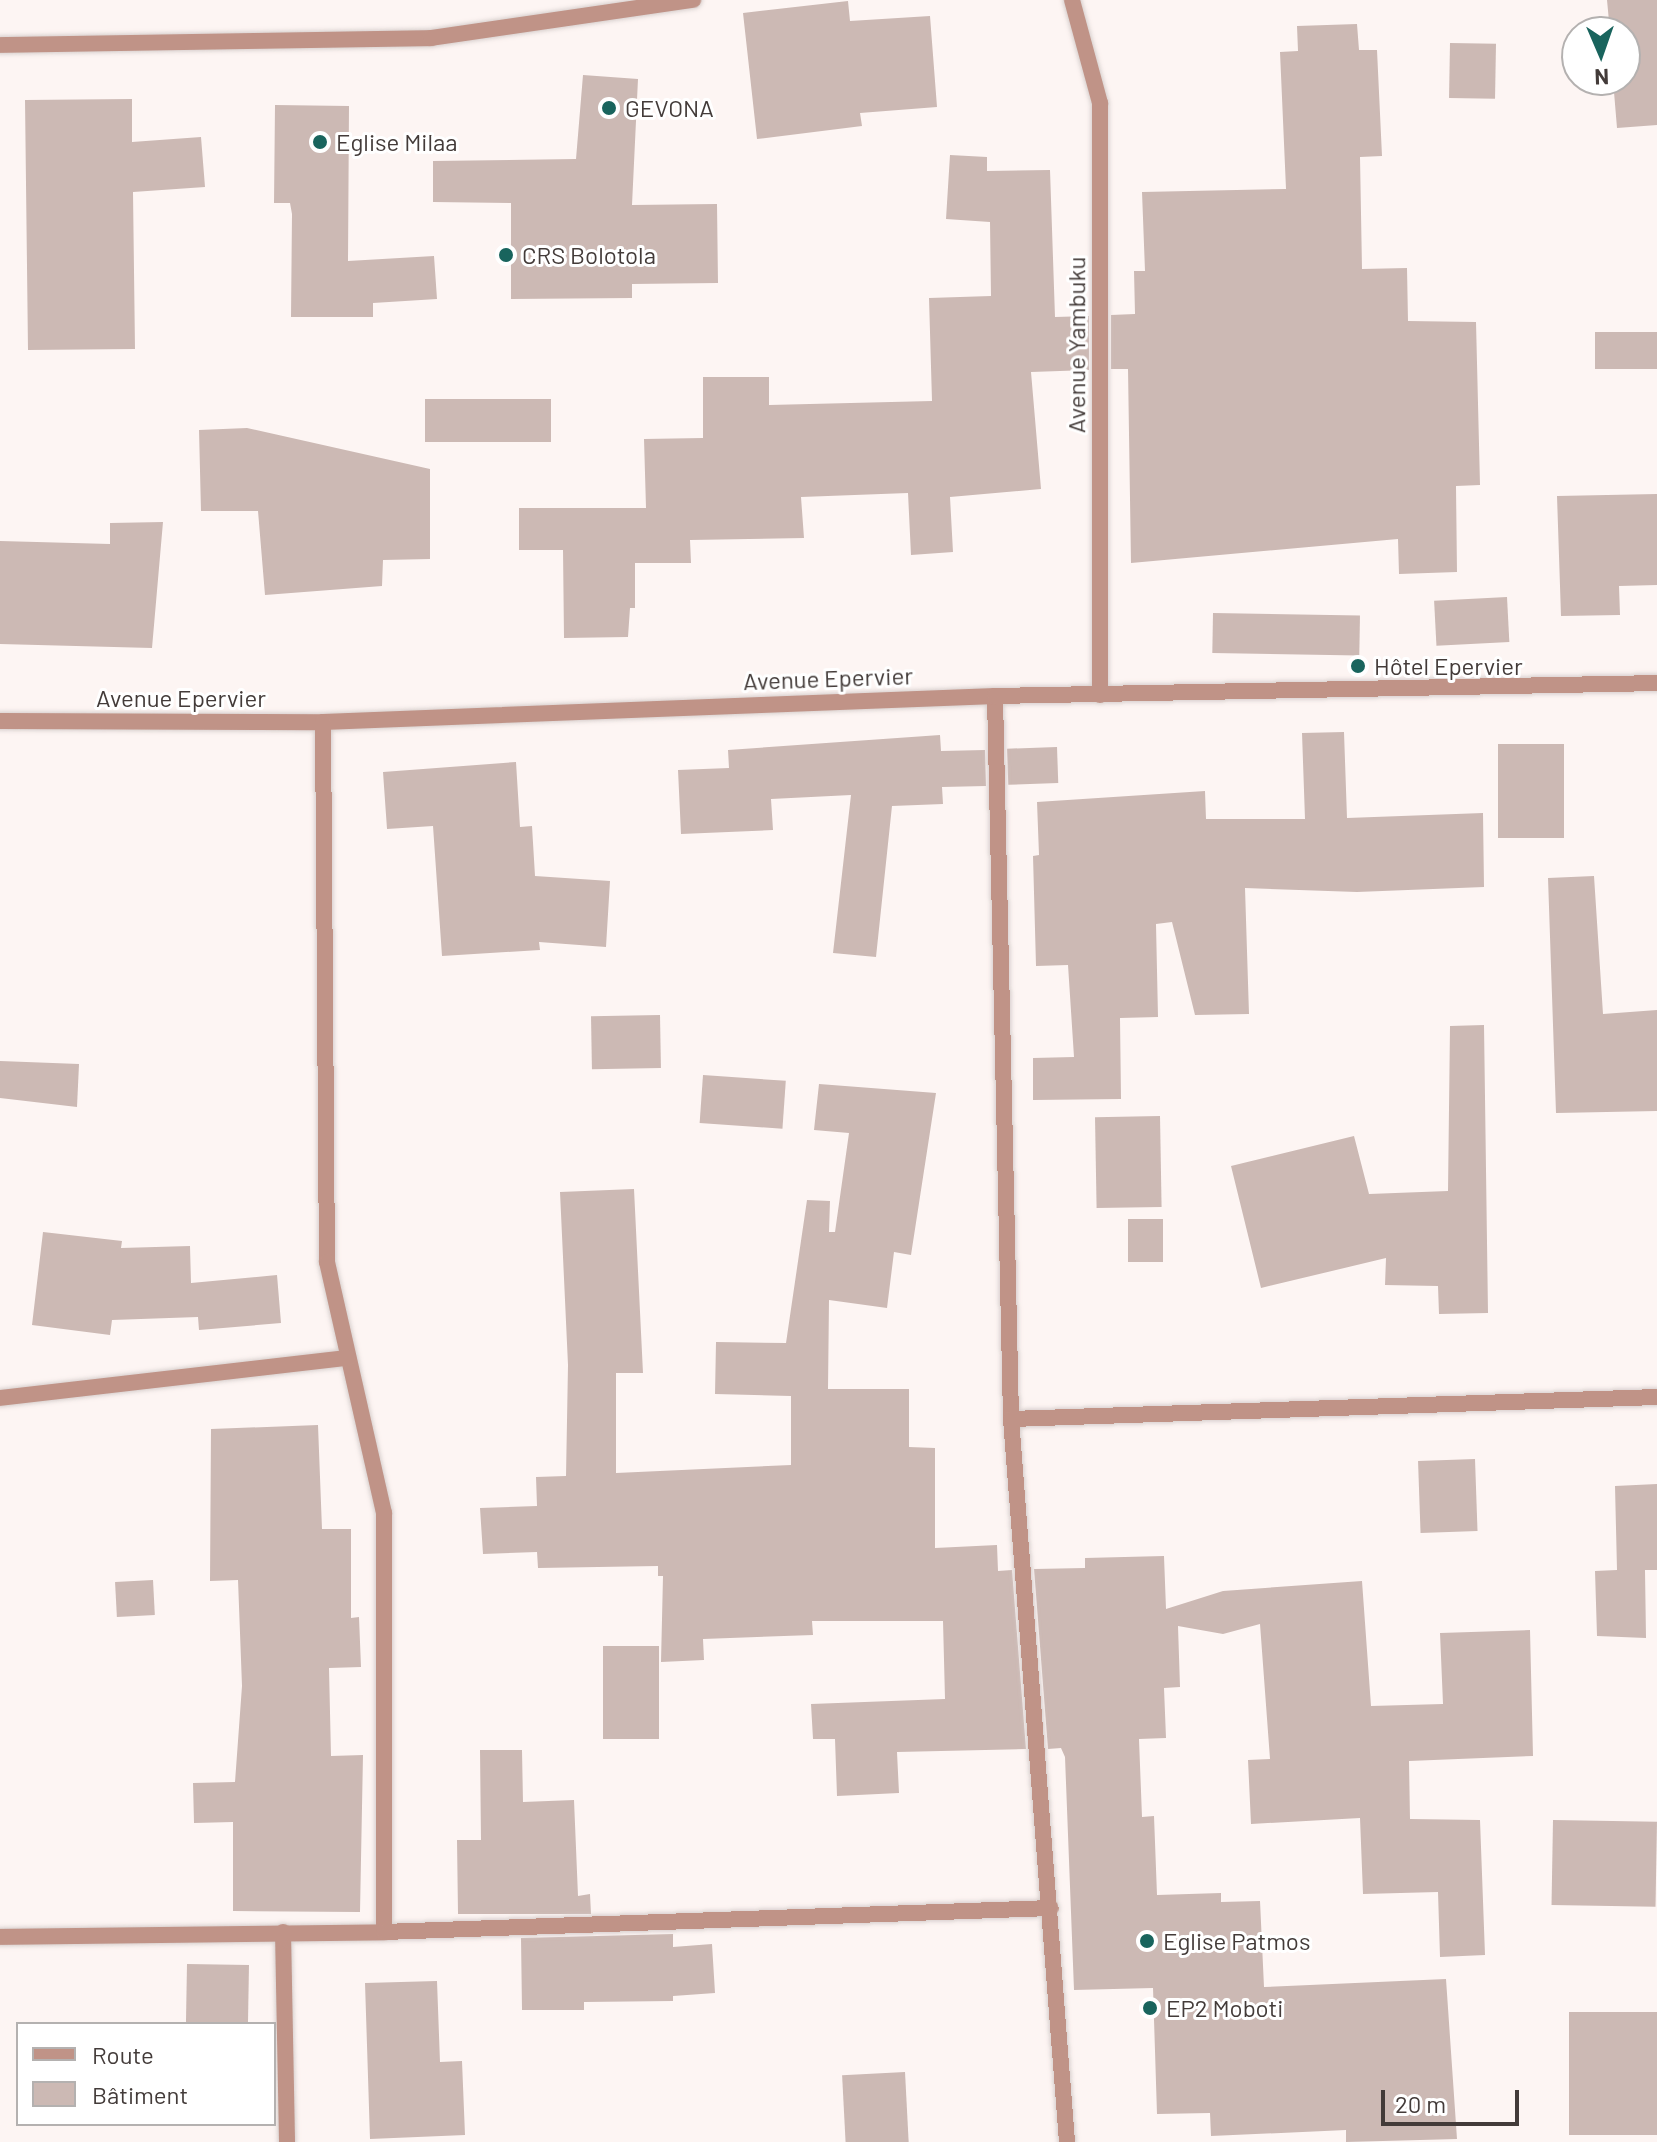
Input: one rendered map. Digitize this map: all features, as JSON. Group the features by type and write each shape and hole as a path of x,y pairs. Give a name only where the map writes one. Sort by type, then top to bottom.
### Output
{"street":[{"path":"0,45 431,38 693,0"},
{"name":"Avenue Yambuku","path":"1072,0 1100,103 1100,695"},
{"name":"Avenue Epervier","path":"0,721 323,722 995,696 1657,683"},
{"path":"995,696 1011,1419 1067,2142"},
{"path":"323,722 327,1262 384,1513 384,1932"},
{"path":"0,1398 348,1358"},
{"path":"1011,1419 1657,1397"},
{"path":"0,1937 384,1932 1051,1908"},
{"path":"283,1932 287,2142"}],"building":[{"path":"1607,0 1657,0 1657,125 1617,128 1614,96 1641,96 1641,16 1608,16"},
{"path":"848,1 850,21 930,16 937,107 860,113 862,126 757,139 743,13"},
{"path":"1357,24 1359,50 1377,50 1382,156 1360,157 1362,269 1407,268 1408,321 1476,322 1480,485 1456,486 1457,572 1399,574 1398,539 1131,563 1128,369 1111,369 1111,315 1135,314 1134,271 1145,271 1142,192 1286,189 1280,52 1298,51 1297,26"},
{"path":"1450,43 1496,44 1495,99 1449,98"},
{"path":"583,75 638,79 632,205 717,204 718,283 632,284 632,298 511,299 511,203 433,202 433,161 576,159"},
{"path":"132,99 132,142 201,137 205,187 133,192 135,349 28,350 25,100"},
{"path":"275,105 349,106 348,261 434,256 437,299 373,303 373,317 291,317 292,214 290,203 274,203"},
{"path":"950,155 987,157 987,171 1050,170 1055,317 1089,316 1089,370 1031,372 1041,489 950,497 953,552 911,555 908,493 801,497 804,538 690,540 691,563 635,563 635,608 630,608 628,637 564,638 563,550 519,550 519,508 646,508 644,439 703,438 703,377 769,377 769,405 932,401 929,298 991,296 990,222 946,219"},
{"path":"1595,332 1657,332 1657,369 1595,369"},
{"path":"425,399 551,399 551,442 425,442"},
{"path":"247,428 430,469 430,559 383,560 382,586 265,595 258,511 201,511 199,430"},
{"path":"1657,494 1657,585 1619,586 1620,615 1561,616 1557,496"},
{"path":"163,522 152,648 0,644 0,541 110,544 110,523"},
{"path":"1507,597 1509,642 1436,646 1434,601"},
{"path":"1213,613 1360,616 1359,656 1212,653"},
{"path":"1344,732 1347,818 1483,813 1484,887 1357,892 1245,888 1249,1014 1195,1015 1172,922 1156,924 1158,1017 1120,1018 1121,1099 1033,1100 1033,1058 1074,1057 1068,965 1036,966 1033,856 1039,855 1037,802 1205,791 1206,819 1305,819 1302,733"},
{"path":"940,735 941,751 985,750 986,786 942,787 943,804 892,806 876,957 833,953 851,795 771,799 773,830 681,834 678,770 729,768 728,750"},
{"path":"1498,744 1564,744 1564,838 1498,838"},
{"path":"1057,747 1058,783 1008,785 1007,749"},
{"path":"516,762 520,827 532,826 535,876 610,881 606,947 539,942 540,950 442,956 433,826 387,829 383,772"},
{"path":"1594,876 1603,1014 1657,1010 1657,1111 1556,1113 1548,878"},
{"path":"660,1015 661,1068 592,1069 591,1016"},
{"path":"1484,1025 1488,1313 1439,1314 1438,1286 1385,1285 1386,1258 1261,1288 1231,1166 1354,1136 1369,1194 1448,1191 1450,1026"},
{"path":"0,1061 79,1064 77,1107 0,1098"},
{"path":"703,1075 786,1081 782,1129 700,1123"},
{"path":"819,1084 936,1093 911,1255 894,1252 887,1308 829,1300 828,1389 909,1389 909,1447 935,1448 935,1548 997,1545 998,1571 1012,1570 1026,1749 897,1752 899,1793 837,1796 835,1739 813,1739 811,1704 945,1699 943,1621 812,1621 813,1635 703,1639 704,1660 661,1662 663,1576 658,1576 658,1566 538,1568 537,1552 483,1554 480,1508 537,1506 536,1477 566,1476 568,1365 560,1192 634,1189 643,1373 616,1373 616,1473 791,1465 791,1396 715,1394 716,1342 786,1343 807,1200 830,1201 829,1232 835,1232 849,1133 814,1130"},
{"path":"1160,1116 1162,1207 1097,1208 1095,1117"},
{"path":"1128,1219 1163,1219 1163,1262 1128,1262"},
{"path":"43,1232 122,1241 121,1248 190,1246 191,1283 277,1275 281,1323 199,1330 198,1317 112,1320 110,1335 32,1325"},
{"path":"318,1425 322,1529 351,1529 351,1618 359,1617 361,1667 329,1668 331,1756 363,1755 360,1912 233,1911 233,1822 194,1823 193,1783 235,1782 242,1686 238,1580 210,1581 211,1429"},
{"path":"1475,1459 1478,1531 1421,1533 1418,1461"},
{"path":"1657,1484 1657,1570 1645,1570 1646,1638 1597,1636 1595,1571 1617,1570 1615,1486"},
{"path":"1164,1556 1166,1609 1223,1591 1362,1581 1371,1706 1443,1704 1440,1633 1530,1630 1533,1756 1409,1761 1410,1819 1480,1820 1485,1955 1440,1957 1438,1892 1363,1894 1360,1818 1251,1824 1248,1760 1270,1759 1260,1624 1223,1634 1178,1626 1180,1687 1164,1688 1166,1738 1139,1739 1142,1817 1154,1816 1157,1895 1221,1893 1221,1902 1260,1901 1264,1987 1446,1979 1457,2139 1346,2142 1346,2130 1211,2136 1210,2113 1157,2114 1153,1988 1074,1990 1065,1757 1061,1748 1048,1749 1034,1569 1085,1568 1085,1558"},
{"path":"153,1580 155,1615 117,1617 115,1582"},
{"path":"603,1646 659,1646 659,1739 603,1739"},
{"path":"480,1750 522,1750 523,1802 574,1800 578,1896 590,1894 591,1914 458,1914 457,1840 481,1840"},
{"path":"1553,1820 1657,1822 1656,1907 1552,1905"},
{"path":"673,1934 673,1947 712,1944 715,1993 673,1996 673,2001 584,2002 584,2010 522,2010 521,1938"},
{"path":"187,1964 249,1965 248,2022 186,2022"},
{"path":"437,1981 440,2062 462,2061 465,2135 370,2139 365,1983"},
{"path":"1569,2012 1657,2012 1657,2135 1569,2135"},
{"path":"905,2072 909,2142 846,2142 842,2075"}],"place":[{"name":"GEVONA","path":"609,108"},
{"name":"Eglise Milaa","path":"320,142"},
{"name":"CRS Bolotola","path":"506,255"},
{"name":"Hôtel Epervier","path":"1358,666"},
{"name":"Eglise Patmos","path":"1147,1941"},
{"name":"EP2 Moboti","path":"1150,2008"}]}
